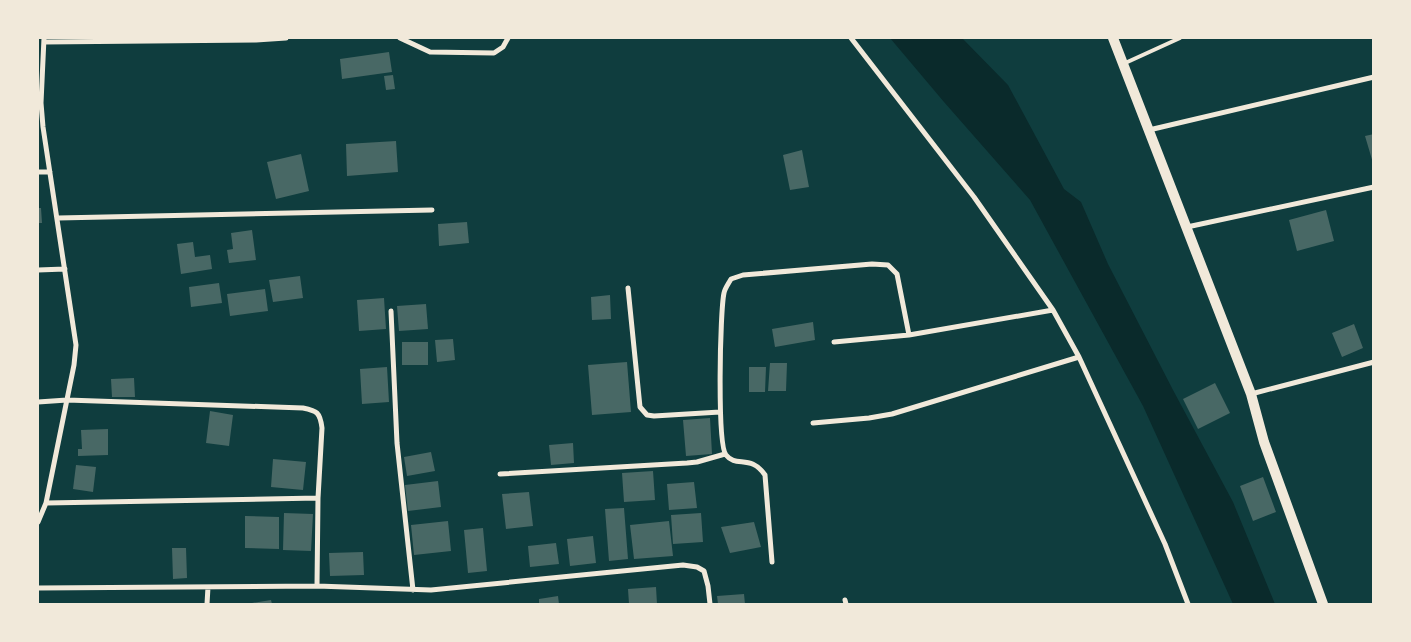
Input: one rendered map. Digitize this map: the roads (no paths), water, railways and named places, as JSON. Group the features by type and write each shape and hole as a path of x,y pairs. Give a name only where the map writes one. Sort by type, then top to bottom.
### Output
{"main road":[{"path":"1113,38 1251,394 1264,442 1323,604"}],"street":[{"path":"38,522 46,503 74,365 76,345 43,127 41,103 44,40 256,40 286,38"},
{"path":"400,38 430,52 494,52 503,47 508,38"},
{"path":"851,38 974,197 1053,310 1079,357 1166,544 1188,604"},
{"path":"1149,130 1374,76"},
{"path":"38,172 50,172"},
{"path":"1186,227 1374,187"},
{"path":"58,218 432,210"},
{"path":"772,562 764,475 759,467 752,463 734,460 725,454 722,445 720,412 721,327 724,292 731,279 743,275 872,264 888,265 897,274 909,335"},
{"path":"38,270 65,269"},
{"path":"628,288 640,407 647,415 654,416 720,412"},
{"path":"834,342 909,335 1053,310"},
{"path":"391,311 397,443 413,590"},
{"path":"813,423 892,414 1079,357"},
{"path":"1251,394 1374,362"},
{"path":"38,402 67,400 303,408 315,410 320,417 322,428 318,498 317,586"},
{"path":"500,474 687,464 725,454"},
{"path":"46,503 318,498"},
{"path":"38,588 317,586 431,590 684,565 696,567 704,571 710,604"},
{"path":"207,604 208,586"}],"lane":[{"path":"1123,64 1180,38"}],"water":[{"path":"890,38 962,38 1008,85 1064,189 1081,202 1108,264 1233,502 1275,604 1233,604 1143,406 1030,200"}]}
